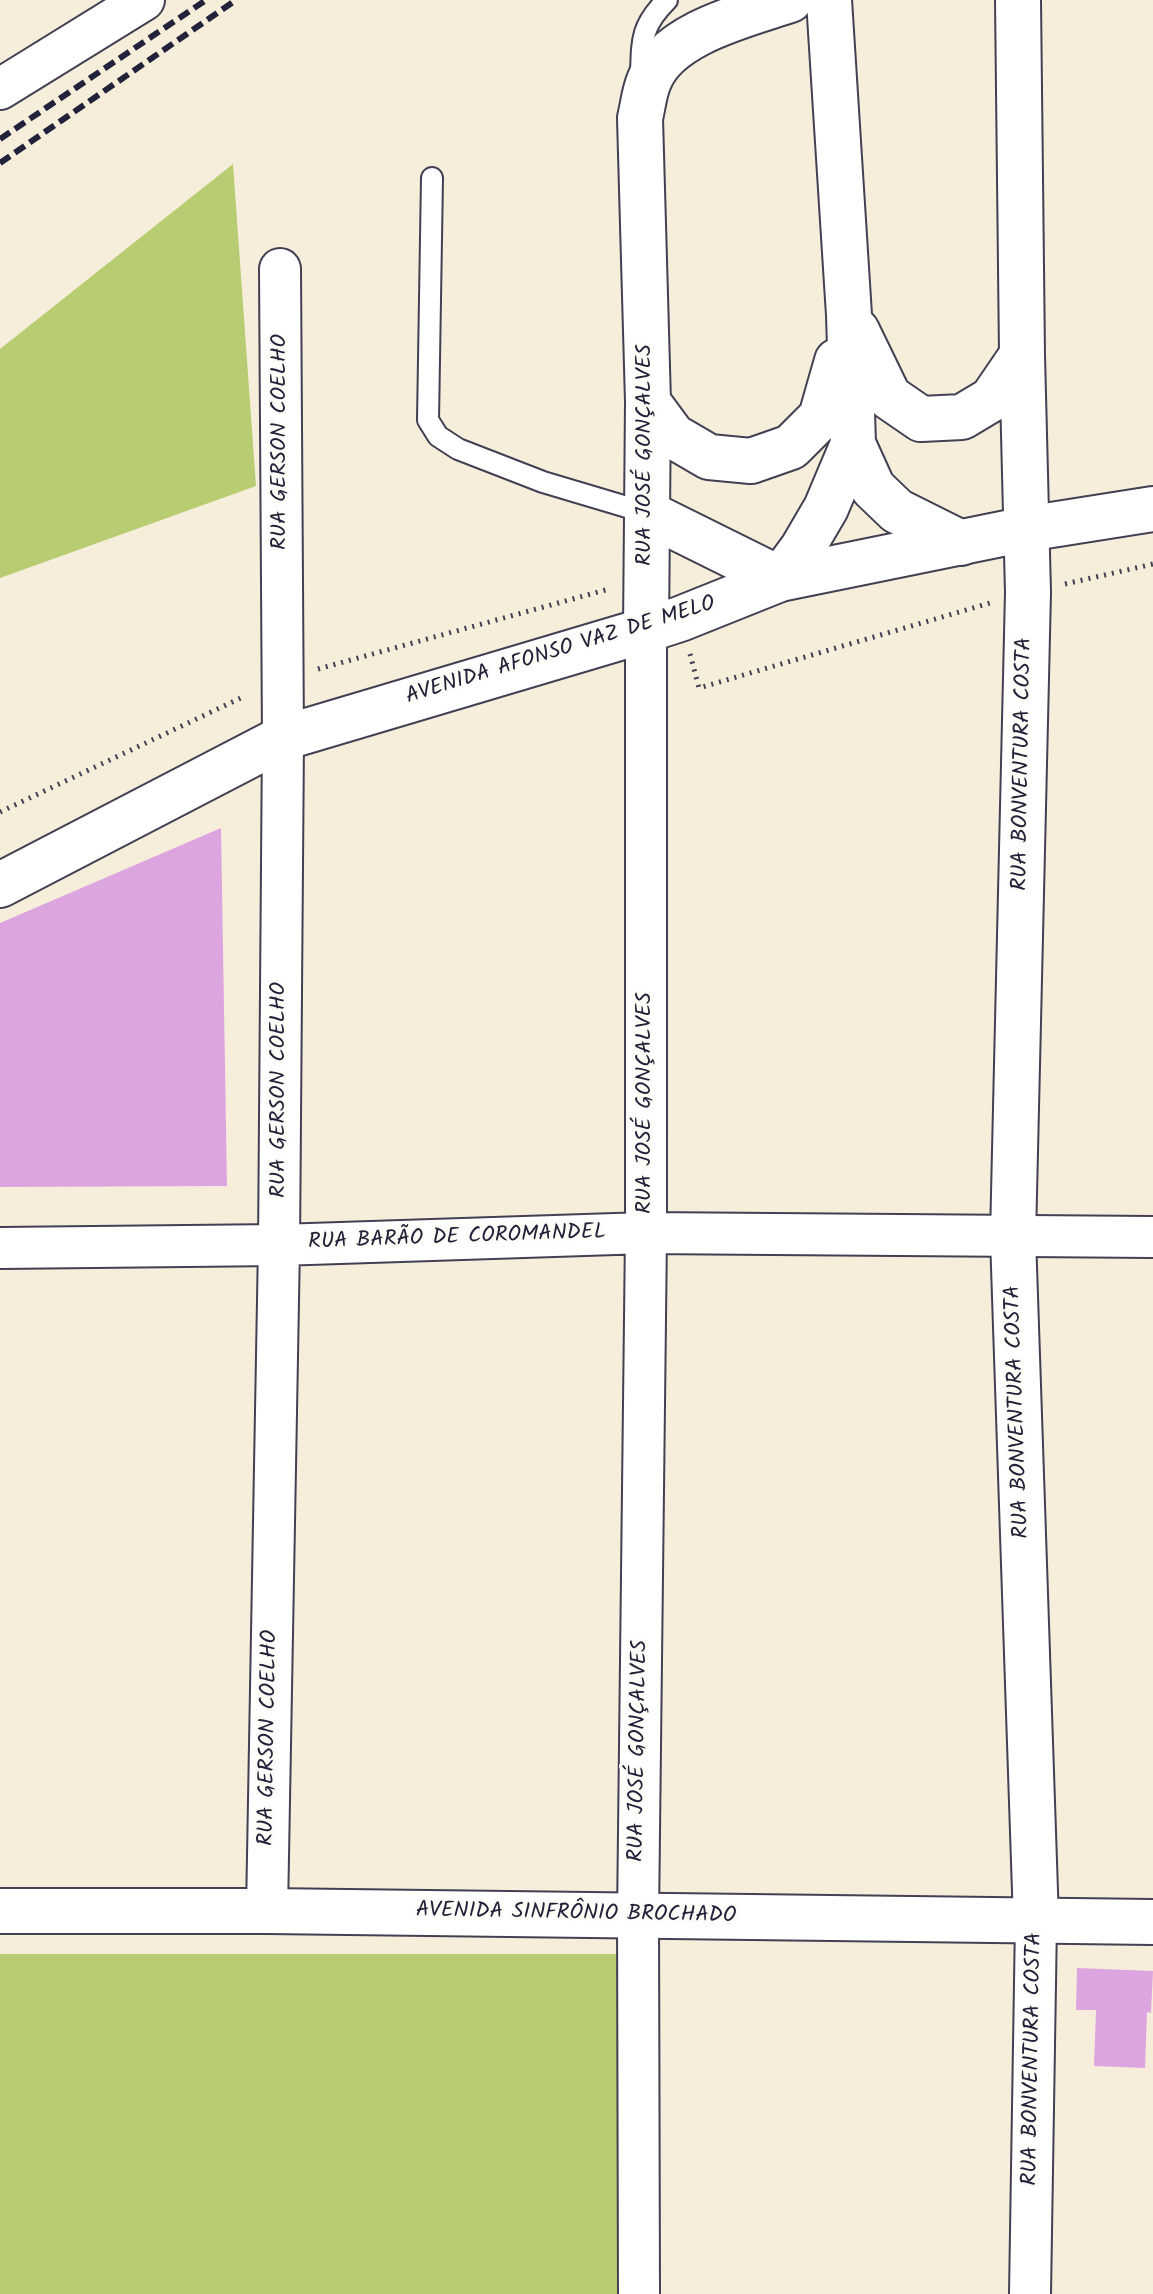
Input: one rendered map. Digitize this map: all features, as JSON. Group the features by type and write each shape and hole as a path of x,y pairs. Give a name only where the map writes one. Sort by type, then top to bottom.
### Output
{"street":[{"path":"0,89 144,0"},
{"name":"RUA JOSÉ GONÇALVES","path":"639,2294 638,1917 646,1233 648,402 640,118 649,79 665,55 708,28 790,0"},
{"path":"829,0 849,315 853,444 873,488 897,511 961,543"},
{"path":"1018,0 1026,529"},
{"name":"RUA GERSON COELHO","path":"267,1911 279,1245 283,738 280,269"},
{"path":"849,315 889,397 921,419 962,417 992,399 1022,355"},
{"path":"648,402 673,436 709,457 751,461 791,447 821,417 849,315"},
{"path":"647,513 780,579 826,508 853,444"},
{"name":"AVENIDA AFONSO VAZ DE MELO","path":"0,885 283,738 646,630 780,579 1026,529 1153,509"},
{"name":"RUA BONVENTURA COSTA","path":"1026,529 1028,623 1013,1237 1036,1921 1030,2294"},
{"name":"RUA BARÃO DE COROMANDEL","path":"0,1248 279,1245 646,1233 1153,1237"},
{"name":"AVENIDA SINFRÔNIO BROCHADO","path":"0,1911 267,1911 1153,1922"}],"lane":[{"path":"640,118 642,35 655,12 667,0"},
{"path":"432,178 428,420 438,436 458,449 543,482 647,513"}],"green space":[{"path":"233,164 256,486 0,578 0,349"},
{"path":"0,1954 617,1954 617,2294 0,2294"}],"building":[{"path":"221,828 227,1186 0,1187 0,923"},
{"path":"1077,1968 1153,1971 1151,2013 1147,2012 1145,2068 1094,2066 1096,2010 1076,2010"}],"railway":[{"path":"0,139 206,0"},
{"path":"0,163 236,0"}]}
